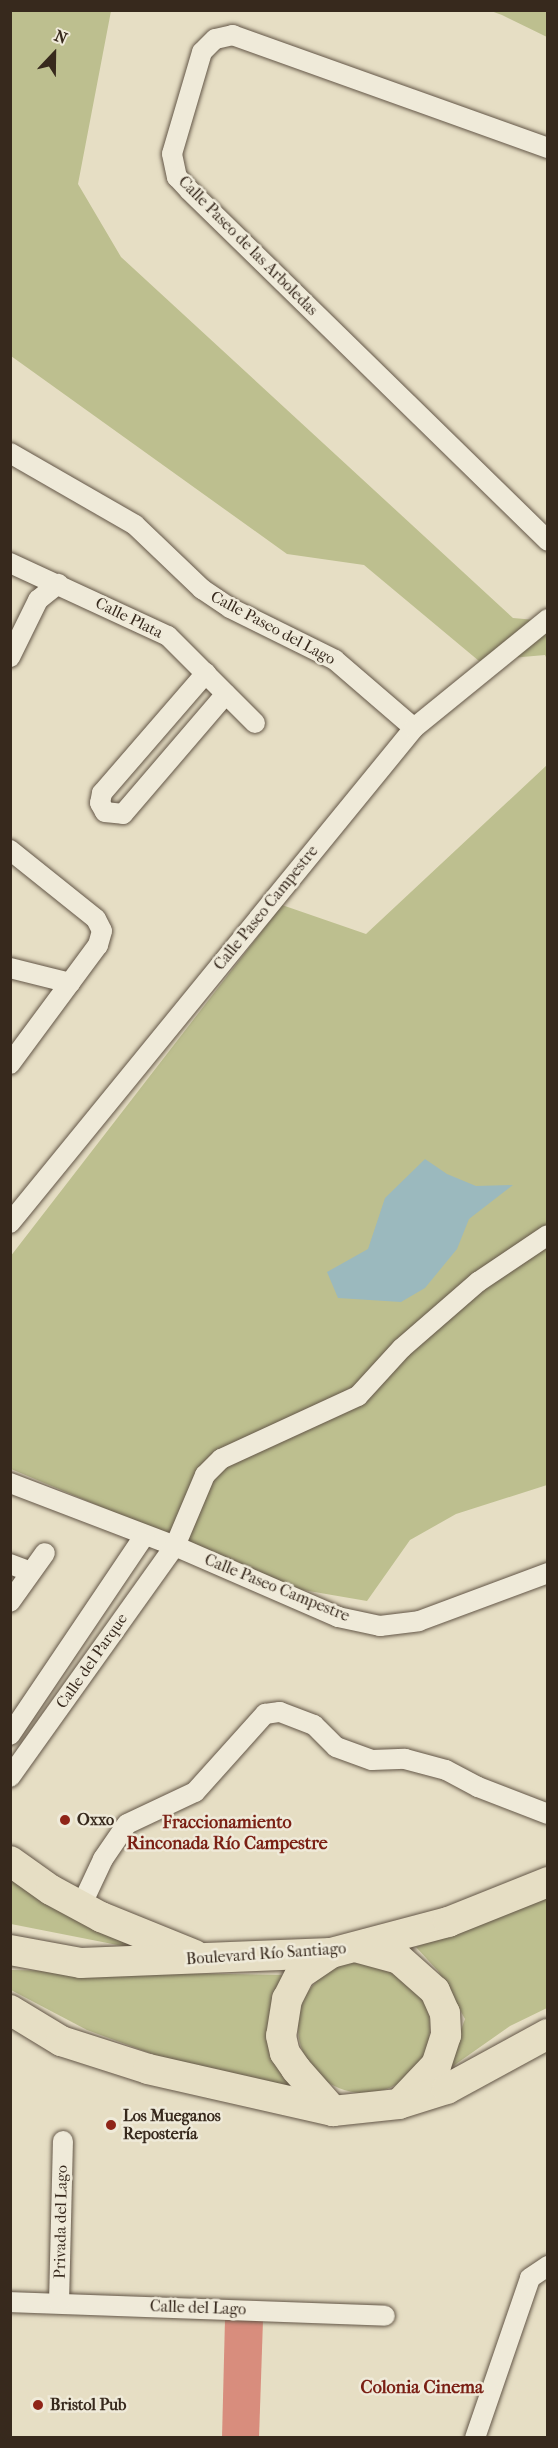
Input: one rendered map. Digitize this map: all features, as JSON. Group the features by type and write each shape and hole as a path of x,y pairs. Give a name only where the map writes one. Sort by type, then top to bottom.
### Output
{"main road":[{"path":"10,1861 81,1906 203,1959"},
{"name":"Boulevard Río Santiago","path":"10,1950 81,1963 345,1951 448,1922 548,1882"},
{"path":"333,2111 296,2069 285,2053 281,2036 287,1999 300,1974 345,1951 399,1959 435,1990 445,2013 446,2035 436,2065 399,2104"},
{"path":"15,2022 61,2041 148,2069 333,2111 399,2104 447,2089 548,2034"}],"street":[{"name":"Calle Paseo de las Arboledas","path":"548,148 233,35 214,39 201,52 172,154 177,177 189,190 548,541"},
{"name":"Calle Paseo del Lago","path":"10,453 135,525 202,589 230,608 335,660 414,728"},
{"name":"Calle Plata","path":"16,566 168,636 255,723"},
{"path":"16,566 38,600"},
{"path":"10,657 38,600 58,584"},
{"name":"Calle Paseo Campestre","path":"10,1223 414,728 548,619"},
{"path":"206,673 102,793 100,803 105,812 123,814 226,694"},
{"path":"10,850 96,919 102,931 98,945 10,1064"},
{"path":"10,968 70,983"},
{"name":"Calle del Parque","path":"10,1778 175,1546 205,1475 221,1459 358,1396 402,1348 478,1282 548,1235"},
{"name":"Calle Paseo Campestre","path":"10,1484 175,1546 338,1617 380,1626 419,1622 548,1573"},
{"name":"Calle del Parque","path":"10,1735 145,1534"},
{"path":"10,1602 45,1553"},
{"path":"10,1564 31,1572"},
{"path":"74,1640 96,1655"},
{"path":"81,1906 103,1858 127,1824 195,1792 266,1714 280,1712 314,1725 336,1748 372,1760 405,1759 446,1770 478,1787 548,1814"},
{"name":"Privada del Lago","path":"59,2303 63,2140"},
{"path":"475,2438 530,2278 547,2265"},
{"name":"Calle del Lago","path":"10,2302 385,2316"}],"green space":[{"path":"11,11 111,11 78,184 121,257 513,618 547,621 547,659 545,655 479,661 364,565 287,554 11,356"},
{"path":"491,11 547,11 547,37 502,15"},
{"path":"547,765 547,1485 456,1514 410,1540 367,1601 297,1589 11,1469 10,1257 282,905 366,934"},
{"path":"10,1874 41,1897 138,1949 11,1924"},
{"path":"547,1895 547,2008 510,2026 446,2071 465,2019 438,1971 416,1947"},
{"path":"364,1961 389,1966 410,1981 425,2002 430,2027 425,2052 410,2073 389,2088 364,2093 339,2088 318,2073 303,2052 298,2027 303,2002 318,1981 339,1966"},
{"path":"11,1970 286,1975 299,2095 193,2069 87,2030 11,1990"}],"water":[{"path":"425,1159 447,1174 476,1186 513,1185 469,1219 457,1249 425,1288 401,1302 338,1298 327,1272 368,1249 385,1198"}],"building":[{"path":"225,2319 263,2320 259,2438 222,2438"}],"place":[{"name":"Oxxo","path":"65,1820"},
{"name":"Los Mueganos Repostería","path":"111,2125"},
{"name":"Bristol Pub","path":"38,2405"}],"district":[{"name":"Fraccionamiento Rinconada Río Campestre","path":"227,1834"},
{"name":"Colonia Cinema","path":"422,2388"}]}
